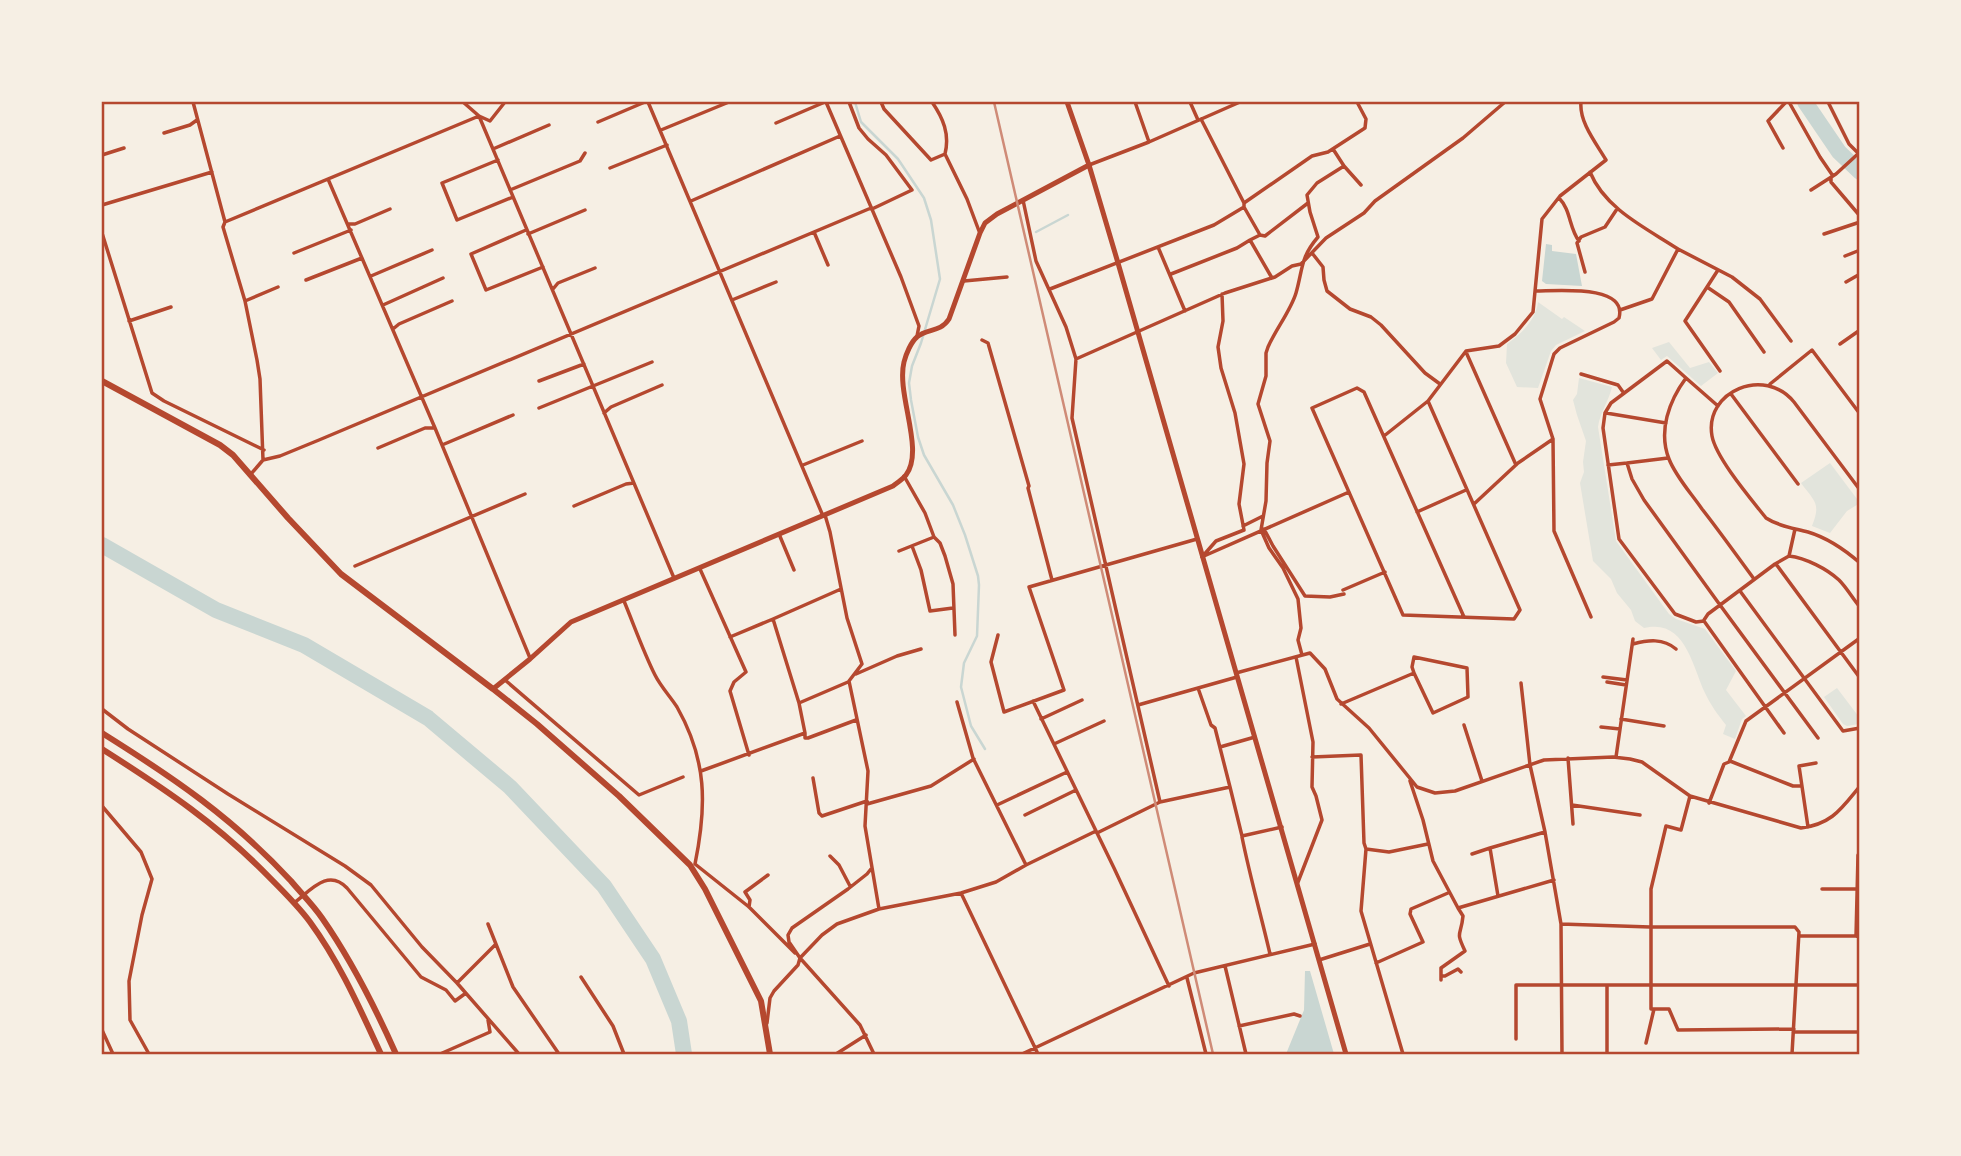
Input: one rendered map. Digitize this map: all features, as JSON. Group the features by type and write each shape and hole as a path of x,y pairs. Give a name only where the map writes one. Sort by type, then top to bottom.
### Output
{"highway":[{"path":"102,381 220,444 251,474 341,574 493,689 619,796 692,864 761,1001 770,1055"},
{"path":"102,733 166,773 216,810 264,852 321,916 354,967 396,1055"},
{"path":"102,749 213,824 246,853 294,903 339,966 381,1055"}],"street":[{"path":"193,102 225,222 223,227 245,301 260,379 264,450 263,460 251,474"},
{"path":"463,102 479,116 490,121 505,102"},
{"path":"598,122 646,102 661,130 830,532 847,618 862,664 849,681 799,703"},
{"path":"661,130 729,102"},
{"path":"493,689 571,622 893,486 904,476 912,461 913,447 904,395 904,363 918,336 919,326 901,276 826,102 776,123"},
{"path":"263,460 280,456 912,190 886,155 859,128 849,102"},
{"path":"881,102 884,109 931,160 945,154"},
{"path":"932,102 945,125 945,154 980,233"},
{"path":"1069,102 1282,827 1346,1055"},
{"path":"1135,102 1149,142"},
{"path":"1190,102 1260,235"},
{"path":"1224,102 1226,107"},
{"path":"918,336 944,326 949,319 980,233 985,223 997,214 1089,165 1240,102"},
{"path":"1050,289 1214,225 1312,156 1333,149 1365,128 1366,119 1357,102"},
{"path":"1076,359 1222,294 1272,278 1301,264 1326,238 1364,213 1375,201 1463,138 1505,102"},
{"path":"1384,436 1428,401 1466,352 1499,346 1515,334 1534,312 1542,219 1559,198 1606,160 1581,114 1581,102"},
{"path":"1783,148 1768,121 1787,102 1833,176"},
{"path":"1811,190 1833,176 1858,154 1849,145 1828,102"},
{"path":"479,116 675,579"},
{"path":"225,222 479,116"},
{"path":"163,133 198,120"},
{"path":"493,149 548,125"},
{"path":"691,201 840,136"},
{"path":"610,168 667,145"},
{"path":"102,155 124,148"},
{"path":"1333,149 1361,185"},
{"path":"510,190 580,160 585,153"},
{"path":"498,160 442,183 457,220 513,197"},
{"path":"1302,655 1298,640 1301,628 1298,599 1283,568 1269,548 1263,529 1270,441 1258,404 1266,376 1268,347 1296,293 1301,264 1318,237 1307,195 1311,189 1344,166"},
{"path":"102,205 212,172"},
{"path":"1590,172 1617,209 1678,249 1732,277 1760,299 1791,341"},
{"path":"1833,176 1831,182 1860,216"},
{"path":"328,179 530,659"},
{"path":"1559,198 1579,241"},
{"path":"1023,200 1036,261 1066,327 1076,359 1072,418 1160,802"},
{"path":"1171,274 1237,248 1260,235 1265,236 1308,203"},
{"path":"348,225 390,209"},
{"path":"1585,272 1577,243 1581,237 1605,227 1617,209"},
{"path":"543,267 486,290 471,254 585,210"},
{"path":"1824,234 1860,222"},
{"path":"295,253 351,230"},
{"path":"814,232 828,265"},
{"path":"102,233 152,393 264,450"},
{"path":"1250,240 1272,278"},
{"path":"1158,247 1185,311"},
{"path":"1620,310 1652,299 1678,249"},
{"path":"370,276 432,250"},
{"path":"1845,256 1860,250"},
{"path":"1312,253 1323,267 1327,290 1350,309 1371,317 1381,325 1425,373 1441,385"},
{"path":"306,280 363,258"},
{"path":"553,289 558,284 595,268"},
{"path":"1718,270 1685,321 1720,371"},
{"path":"1846,282 1860,274"},
{"path":"964,281 1007,277"},
{"path":"383,305 443,278"},
{"path":"732,300 776,282"},
{"path":"245,301 278,287"},
{"path":"1707,287 1729,302 1764,352"},
{"path":"1536,291 1601,293 1615,300 1620,310 1619,318 1614,322 1560,348 1554,355 1540,399 1553,439 1554,531 1591,617"},
{"path":"1202,557 1216,541 1244,530 1238,504 1244,464 1236,413 1221,368 1218,347 1223,321 1222,294"},
{"path":"393,329 452,301"},
{"path":"129,321 172,307"},
{"path":"1840,344 1859,331"},
{"path":"982,340 988,343 1007,407 1052,580"},
{"path":"1770,384 1812,350 1860,414"},
{"path":"1466,352 1516,465"},
{"path":"1704,621 1696,622 1675,614 1619,539 1603,428 1605,412 1611,403 1667,361 1718,406"},
{"path":"539,408 652,362"},
{"path":"539,381 584,364"},
{"path":"1581,374 1618,385 1623,393"},
{"path":"1686,378 1672,400 1665,423 1668,458 1754,579"},
{"path":"1860,490 1790,397 1770,384 1747,385 1718,406 1712,428 1713,440 1720,455 1766,518 1817,535 1837,545 1860,563"},
{"path":"604,413 611,407 662,385"},
{"path":"1428,401 1520,610 1514,619 1403,615 1312,408 1357,388 1364,391 1464,617"},
{"path":"1731,394 1798,484"},
{"path":"1605,412 1665,423"},
{"path":"442,445 513,415"},
{"path":"379,448 425,428 435,428"},
{"path":"1474,505 1516,465 1553,439"},
{"path":"803,466 862,441"},
{"path":"1608,465 1668,458"},
{"path":"1627,463 1640,495 1818,738"},
{"path":"904,476 925,513 934,537 940,543 951,575 955,635"},
{"path":"574,506 634,483"},
{"path":"1417,512 1467,490"},
{"path":"1202,557 1349,492"},
{"path":"355,566 525,494"},
{"path":"1243,526 1264,515"},
{"path":"1263,529 1305,596 1330,597 1385,572"},
{"path":"1789,556 1796,529"},
{"path":"779,534 794,570"},
{"path":"899,551 934,537"},
{"path":"998,635 991,662 1004,712 1064,690 1029,587 1198,539"},
{"path":"912,546 921,570 930,611 953,608"},
{"path":"1704,621 1708,614 1789,556 1804,559 1840,580 1860,607"},
{"path":"1775,564 1860,678"},
{"path":"700,568 746,672 734,682 730,691 749,754"},
{"path":"730,637 841,589"},
{"path":"1740,590 1843,730 1860,728"},
{"path":"624,600 656,677 683,719 701,771 703,816 692,864 749,907 800,958 860,1026 874,1055"},
{"path":"773,619 799,703 805,738 856,720"},
{"path":"1704,621 1784,733"},
{"path":"1709,803 1724,764 1730,761 1746,721 1860,638"},
{"path":"1616,757 1633,641 1658,640 1676,649"},
{"path":"854,674 922,649"},
{"path":"1138,705 1310,653 1325,669 1332,691 1341,704 1368,728 1417,787 1435,793 1455,791 1544,760 1616,757 1642,762 1690,796 1709,803 1794,827 1808,827 1824,823 1831,818 1860,786"},
{"path":"1296,657 1312,742 1312,787 1322,820 1297,885"},
{"path":"1414,657 1468,668 1468,697 1433,713 1414,673 1414,657"},
{"path":"1341,704 1414,673"},
{"path":"1603,677 1627,683"},
{"path":"505,680 639,795 683,777"},
{"path":"849,681 868,771 865,826 879,909"},
{"path":"1607,682 1627,683"},
{"path":"1521,683 1530,765 1561,924 1562,1055"},
{"path":"1198,688 1211,725 1215,728 1255,902 1261,915 1270,954"},
{"path":"1041,719 1083,700"},
{"path":"1033,701 1169,986"},
{"path":"957,702 974,759 1026,864"},
{"path":"102,709 150,744 371,885 422,947 519,1055"},
{"path":"1621,719 1664,726"},
{"path":"1054,744 1104,720"},
{"path":"1464,725 1482,781"},
{"path":"1601,727 1620,729"},
{"path":"701,771 805,733"},
{"path":"1220,747 1255,737"},
{"path":"1312,757 1361,755 1366,849 1361,911 1403,1055"},
{"path":"1568,758 1573,824"},
{"path":"813,778 819,813 822,816 931,786 974,759"},
{"path":"1730,761 1793,786 1802,786"},
{"path":"1808,827 1799,766 1816,763"},
{"path":"998,805 1067,772"},
{"path":"1408,778 1423,820 1433,861 1462,916 1459,941 1465,951 1441,968 1441,978 1458,970 1461,972"},
{"path":"766,1032 770,998 798,965 800,958 837,924 879,909 961,893 996,882 1026,864 1160,802 1230,787"},
{"path":"1025,815 1076,790"},
{"path":"1690,796 1681,830 1666,826 1651,889 1651,1009 1669,1009 1678,1030 1860,1032"},
{"path":"1572,805 1640,815"},
{"path":"102,806 141,852 152,879 142,915 130,981 130,1020 149,1055"},
{"path":"1241,836 1282,827"},
{"path":"1472,854 1545,832"},
{"path":"1366,849 1389,852 1428,844"},
{"path":"1490,848 1498,896"},
{"path":"1798,936 1858,937 1858,855"},
{"path":"830,856 839,865 850,886"},
{"path":"800,958 789,942 788,935 792,928 867,874 872,867"},
{"path":"749,907 750,900 746,890 768,875"},
{"path":"294,903 327,880 341,882 421,977 446,990 456,1001 466,993"},
{"path":"1458,908 1554,880"},
{"path":"1822,889 1857,890"},
{"path":"961,893 1038,1055"},
{"path":"1376,963 1423,942 1410,915 1411,909 1448,893"},
{"path":"488,924 513,987 559,1055"},
{"path":"1561,924 1795,927 1799,932 1792,1055"},
{"path":"457,983 496,944"},
{"path":"1022,1055 1194,973 1315,944"},
{"path":"1319,960 1370,944"},
{"path":"1225,966 1246,1055"},
{"path":"581,977 613,1026 624,1055"},
{"path":"1187,978 1206,1055"},
{"path":"1516,1039 1516,985 1860,985"},
{"path":"1607,985 1607,1055"},
{"path":"1646,1043 1654,1009"},
{"path":"1239,1026 1294,1014 1300,1016"},
{"path":"440,1055 490,1032 488,1018"},
{"path":"102,1030 113,1055"},
{"path":"836,1055 866,1035"}],"shaded area":[{"path":"1546,244 1552,245 1552,251 1576,254 1582,286 1546,284 1542,281"},
{"path":"1538,302 1585,331 1556,345 1551,351 1538,388 1517,387 1506,363 1507,344 1527,326"},
{"path":"1669,342 1690,368 1709,362 1718,373 1701,386 1667,356 1661,360 1652,348"},
{"path":"1579,378 1612,387 1598,427 1616,541 1669,614 1705,629 1736,671 1726,690 1746,716 1742,719 1735,739 1723,734 1726,725 1707,697 1691,657 1678,637 1669,630 1658,627 1644,628 1635,621 1611,579 1593,561 1580,483 1584,472 1586,441 1573,400 1577,394"},
{"path":"1830,463 1860,503 1847,511 1830,533 1812,526 1816,512 1815,503 1801,483"},
{"path":"1837,688 1859,717 1859,724 1843,724 1824,697"},
{"path":"1305,971 1310,971 1334,1054 1286,1054 1304,1010"}],"waterway":[{"path":"855,102 861,122 898,159 924,198 931,220 940,279 909,383 918,437 924,455 953,505 978,576 977,636 964,663 961,687 971,726 985,749"},
{"path":"1805,102 1839,152 1860,172"},
{"path":"1036,232 1068,215"},
{"path":"102,545 216,610 304,645 428,718 510,787 604,886 653,959 679,1021 684,1054"}],"railway":[{"path":"994,102 1213,1054"}]}
